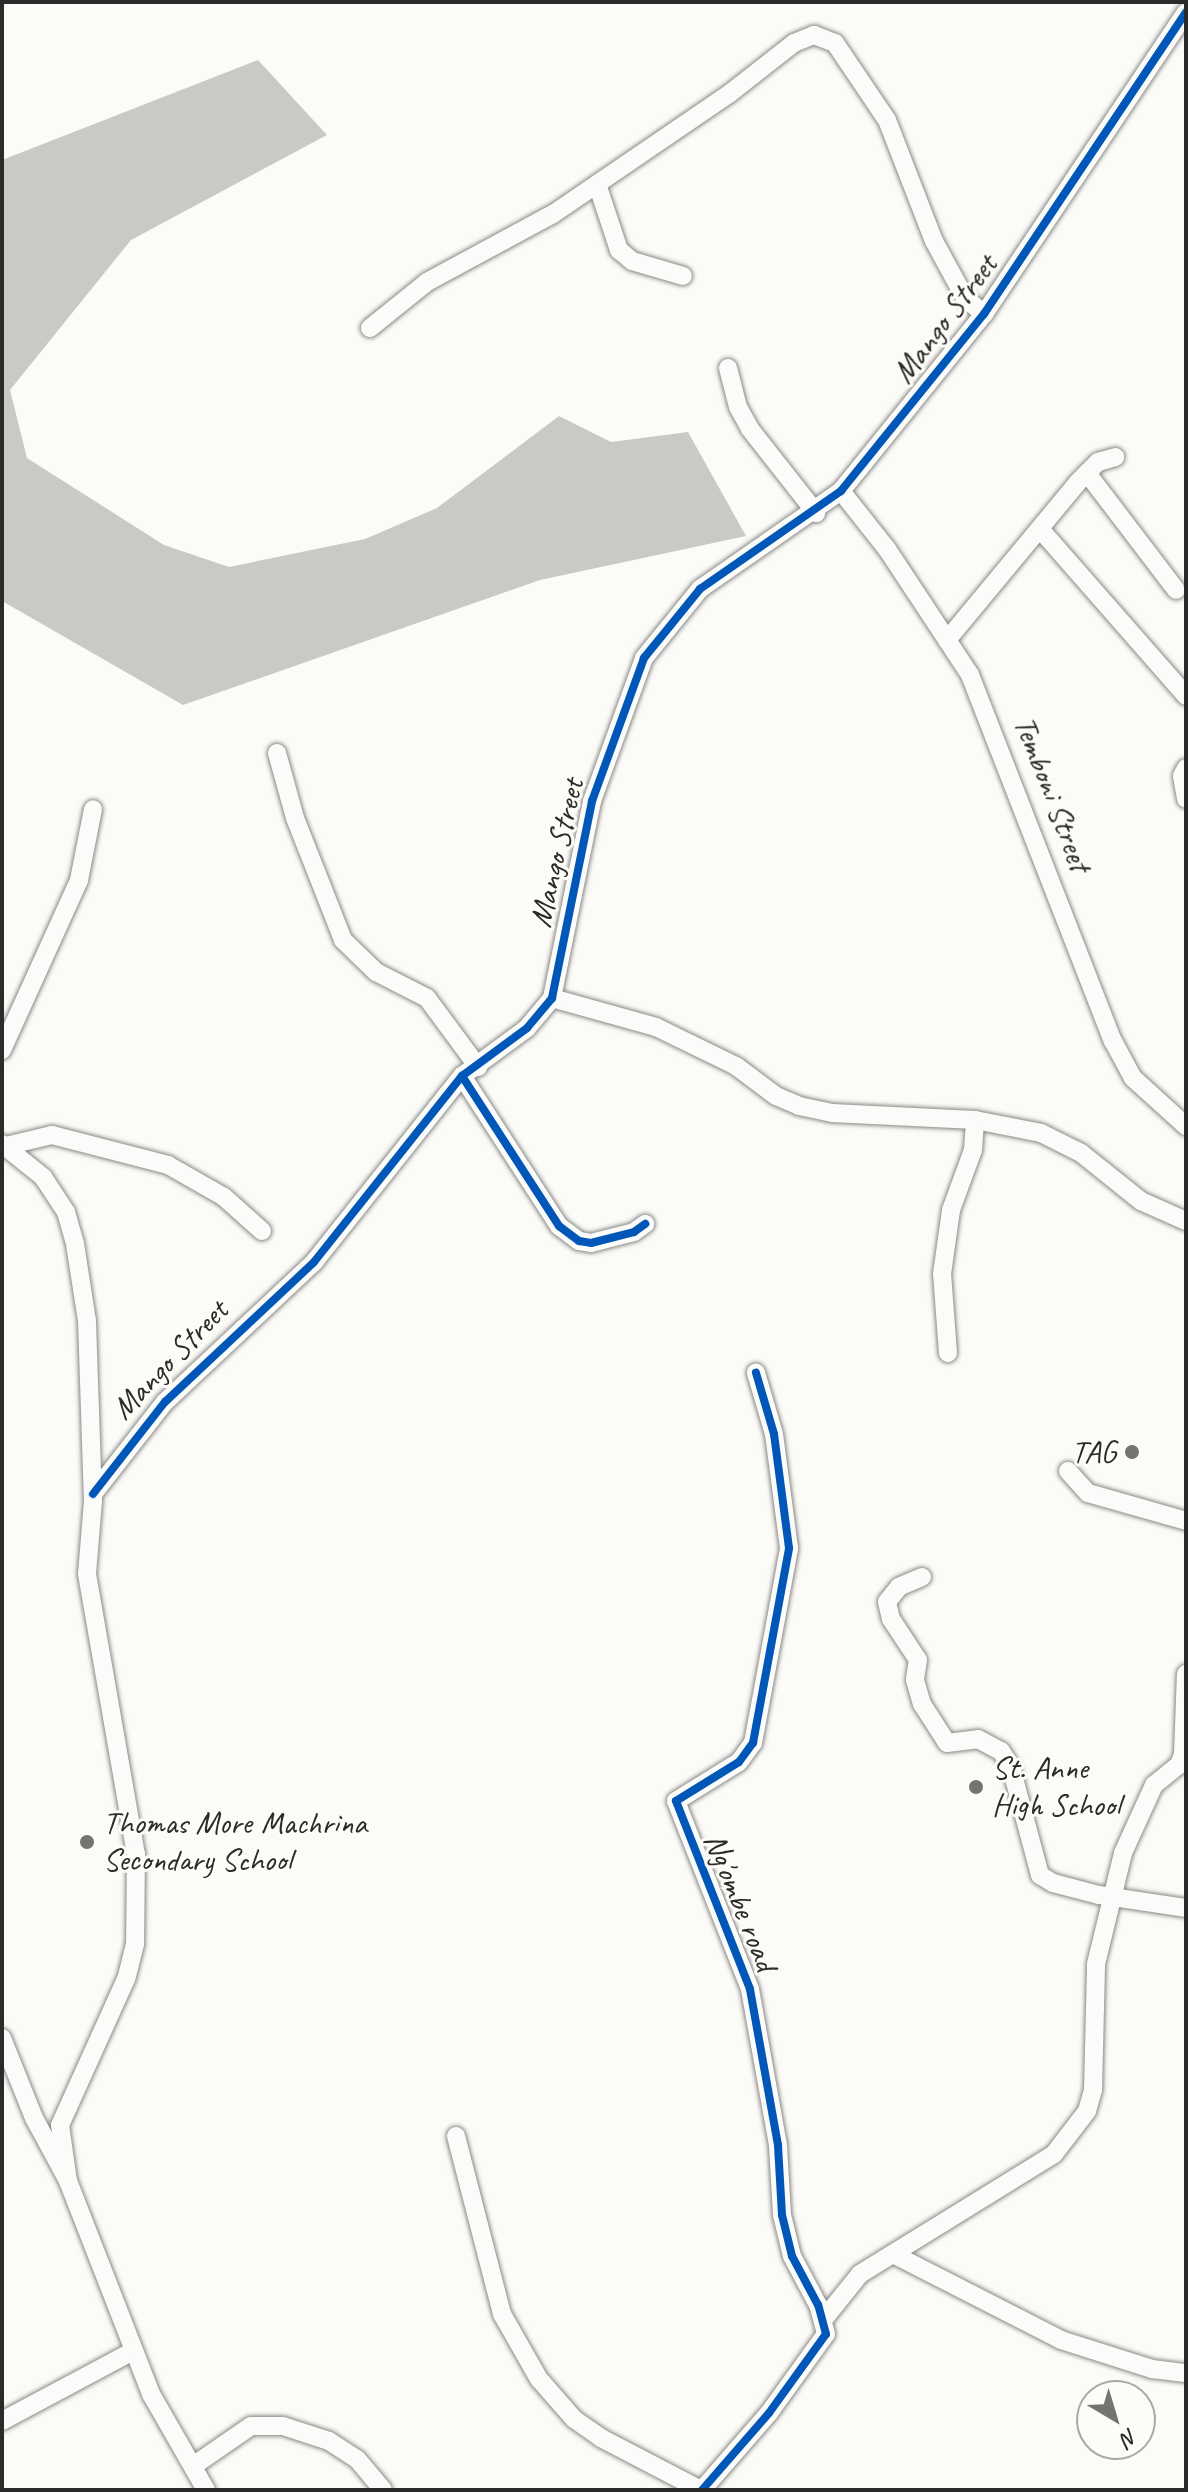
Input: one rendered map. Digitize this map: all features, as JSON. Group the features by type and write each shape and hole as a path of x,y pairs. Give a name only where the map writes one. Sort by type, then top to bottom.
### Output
{"street":[{"name":"Mango Street","path":"93,1494 165,1402 314,1262 470,1071 527,1028 552,998 592,801 644,658 700,589 816,513 841,491 984,314 1186,12"},
{"path":"370,328 427,282 553,214 794,43 814,35 835,43 887,120 934,241 965,298 984,314"},
{"path":"597,184 619,250 632,261 683,276"},
{"path":"728,368 738,407 750,429 816,513"},
{"path":"947,640 1087,473 1115,457"},
{"path":"1087,473 1176,590"},
{"name":"Temboni Street","path":"841,491 947,640 990,715 1113,1041 1133,1078 1186,1126"},
{"path":"1040,529 1186,696"},
{"path":"277,753 295,818 343,940 376,972 427,998 559,1226 579,1241 591,1243 634,1232 645,1224"},
{"path":"1186,768 1186,799"},
{"path":"2,1050 79,880 93,809"},
{"path":"552,998 656,1027 736,1066 776,1096 799,1106 832,1113 975,1120 1041,1133 1081,1153 1141,1201 1186,1221"},
{"path":"948,1353 942,1274 951,1210 973,1150 975,1120"},
{"path":"4,1145 52,1135 168,1165 224,1197 262,1231"},
{"path":"4,1145 43,1177 66,1212 75,1244 87,1321 93,1494 87,1574 136,1854 135,1944 112,2012 71,2090 60,2125 68,2181"},
{"name":"Ng'ombe road","path":"756,1373 774,1434 789,1548 753,1743 739,1762 676,1801 750,1989 778,2145 782,2215 792,2256 823,2320"},
{"path":"1068,1471 1088,1493 1186,1521"},
{"path":"922,1577 899,1587 888,1610 918,1660 915,1680 933,1727 947,1743 978,1739 1001,1751 1011,1767 1040,1875 1053,1883 1112,1898 1186,1908"},
{"path":"456,2136 502,2314 539,2379 574,2419 601,2438 702,2490 817,2351 826,2334 823,2320 860,2274 1028,2172 1075,2131 1093,2090 1096,1964 1112,1898 1137,1818 1154,1785 1179,1765 1183,1754 1186,1674"},
{"path":"2,2038 34,2118 68,2181 151,2394 206,2490"},
{"path":"893,2254 1061,2340 1152,2369 1186,2373"},
{"path":"2,2421 133,2351"},
{"path":"193,2466 251,2426 283,2426 338,2447 357,2459 383,2490"}],"shaded area":[{"path":"258,60 327,135 131,240 10,390 27,458 164,545 229,567 365,539 437,508 559,416 611,442 688,432 746,536 540,580 183,705 2,601 2,160"}],"cycle path":[{"path":"93,1494 165,1402 314,1262 462,1076 527,1028 552,998 592,801 644,658 700,589 841,491 984,314 1186,12"},
{"path":"462,1076 559,1226 579,1241 591,1243 634,1232 645,1224"},
{"path":"702,2490 769,2413 826,2334 818,2305 792,2256 782,2215 778,2145 750,1989 676,1801 739,1762 753,1743 789,1548 774,1434 756,1373"}],"place":[{"name":"TAG","path":"1132,1452"},
{"name":"St. Anne High School","path":"976,1787"},
{"name":"Thomas More Machrina Secondary School","path":"87,1842"}]}
